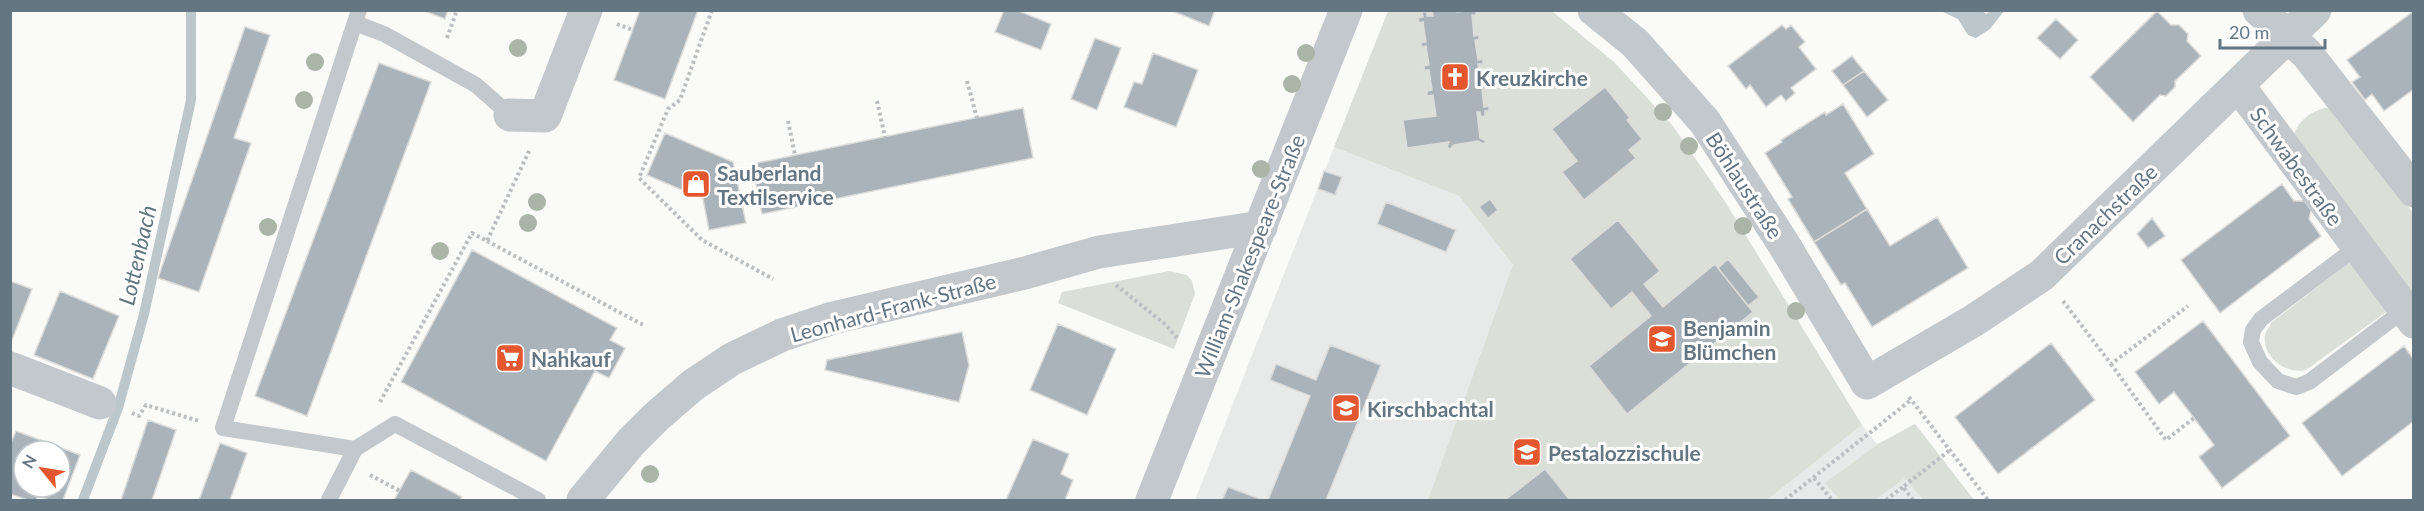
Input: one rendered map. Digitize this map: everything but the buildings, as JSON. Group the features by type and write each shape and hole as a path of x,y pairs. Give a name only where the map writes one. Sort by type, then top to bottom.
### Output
{"street":[{"path":"510,115 545,116 586,10"},
{"name":"William-Shakespeare-Straße","path":"1152,501 1346,10"},
{"name":"Böhlaustraße","path":"1594,10 1635,43 1705,122 1783,243 1867,383"},
{"path":"2259,10 2307,54 2414,191"},
{"name":"Cranachstraße","path":"1867,383 1973,321 2042,275 2315,10"},
{"name":"Schwabestraße","path":"2238,85 2409,316"},
{"name":"Leonhard-Frank-Straße","path":"583,501 631,442 656,417 693,386 732,359 766,342 833,318 1025,273 1099,252 1261,227"},
{"path":"10,368 100,403"}],"lane":[{"path":"351,456 223,428 357,17 476,85 510,115"},
{"name":"Schwabestraße","path":"2356,247 2261,319 2253,330 2251,342 2260,362 2278,381 2296,387 2309,382 2409,316"},
{"path":"329,501 351,456 395,424 538,501"}],"path":[{"path":"712,10 680,100 668,110 639,178 702,240 773,279"},
{"path":"967,81 977,118"},
{"path":"878,100 885,137"},
{"path":"487,241 545,116"},
{"path":"788,121 795,155"},
{"path":"400,491 351,456 472,233 645,326"},
{"path":"1099,252 1107,279 1166,325 1205,368"},
{"path":"2042,275 2166,440 2194,418"},
{"path":"2111,364 2188,306"},
{"path":"1785,501 1911,400"},
{"path":"139,416 146,405 167,411"},
{"path":"1924,418 1988,501"},
{"path":"1886,501 1950,450"},
{"path":"1814,478 1832,501"},
{"path":"1903,487 1913,501"}],"shaded area":[{"path":"1388,11 1552,11 1614,62 1673,126 1724,200 1862,425 1767,500 1570,500 1545,469 1505,500 1428,500 1513,265 1459,196 1334,147"},
{"path":"1941,11 1982,11 1986,14 1991,11 2004,11 1990,29 1976,38 1968,35 1958,19"},
{"path":"2331,107 2340,113 2413,213 2413,301 2294,135 2296,129 2308,116"},
{"name":"Kirschbachtal","path":"1334,147 1459,196 1513,265 1650,500 1195,500"},
{"path":"2350,262 2386,312 2306,370 2291,370 2277,363 2271,357 2265,343 2266,333 2272,322"},
{"path":"1169,271 1187,275 1192,281 1195,294 1174,349 1058,303 1062,292"},
{"path":"1915,424 1974,500 1767,500 1862,425 1877,444"},
{"path":"1915,424 1974,500 1923,500 1905,478 1875,500 1840,500 1825,483 1877,445"}],"waterway":[{"name":"Lottenbach","path":"83,500 118,408 144,314 191,100 191,10"}],"place":[{"name":"Kreuzkirche","path":"1455,77"},
{"name":"Sauberland Textilservice","path":"696,184"},
{"name":"Benjamin Blümchen","path":"1662,339"},
{"name":"Nahkauf","path":"510,358"},
{"name":"Kirschbachtal","path":"1346,408"},
{"name":"Pestalozzischule","path":"1527,452"}]}
